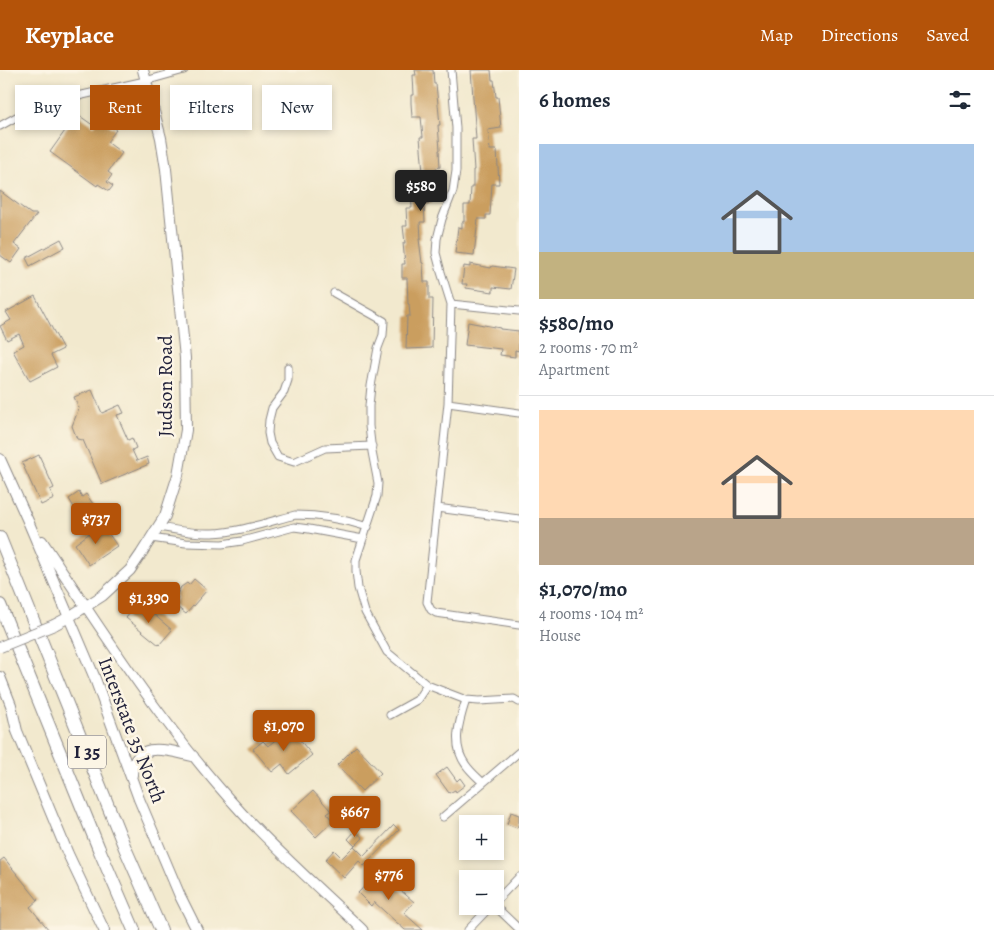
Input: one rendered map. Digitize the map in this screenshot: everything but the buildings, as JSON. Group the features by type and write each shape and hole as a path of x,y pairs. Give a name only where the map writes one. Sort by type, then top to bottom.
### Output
{"highway":[{"path":"0,526 14,574"},
{"name":"I 35","path":"0,538 125,848 162,930"},
{"name":"I 35","path":"0,605 134,930"}],"main road":[{"name":"Judson Road","path":"0,647 69,618 102,596 130,570 165,516 178,475 186,430 185,358 166,169 161,138 143,70"},
{"name":"Interstate 35 North","path":"0,460 94,676 132,778 180,896 197,930"},
{"path":"28,521 86,607"},
{"path":"0,677 3,689 11,705 17,731 68,854 104,930"},
{"path":"132,778 132,765 141,753 150,749 162,749 193,756"}],"street":[{"path":"0,126 42,104 145,81 184,70"},
{"path":"451,70 456,128 456,171 454,190 442,219 436,253 452,304 448,403 427,602 431,610 436,613 519,625"},
{"path":"334,294 384,321 383,335 378,348 371,386 369,406 369,426 378,496 356,560 358,588 365,612 387,652 427,685 466,700 514,699 519,702"},
{"path":"452,304 519,310"},
{"path":"288,367 288,380 284,392 272,408 269,420 268,433 270,442 278,457 294,462 326,448 372,446"},
{"path":"448,403 519,413"},
{"path":"437,508 519,519"},
{"path":"159,527 198,534 213,533 234,530 295,515 305,515 321,516 368,527"},
{"path":"151,538 186,543 222,544 242,541 294,527 363,539"},
{"path":"86,607 132,675 193,756 242,813 302,874 363,930"},
{"path":"390,715 417,700 427,685"},
{"path":"466,700 457,730 459,753 466,766 483,783"},
{"path":"443,817 519,752"},
{"path":"504,893 519,877"},
{"path":"468,930 484,915"},
{"path":"503,915 519,929"}]}
